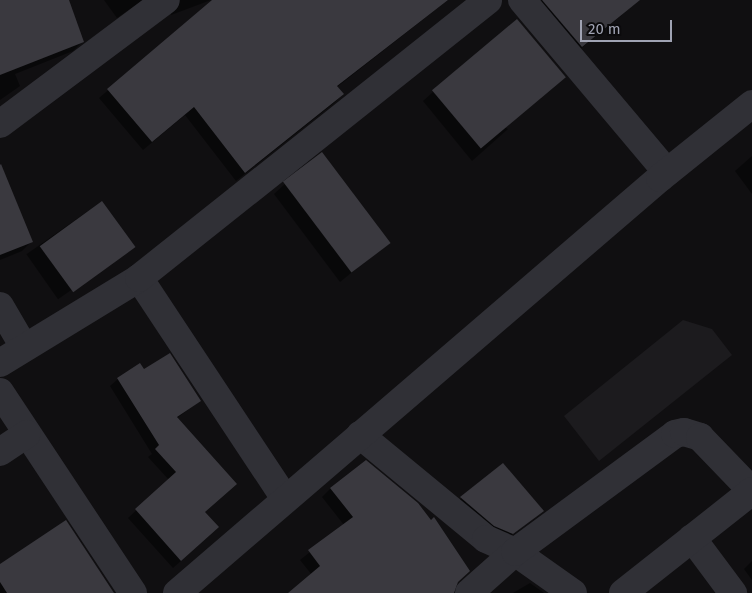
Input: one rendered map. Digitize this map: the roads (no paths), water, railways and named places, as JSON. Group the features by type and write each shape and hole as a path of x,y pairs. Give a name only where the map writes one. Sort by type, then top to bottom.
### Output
{"street":[{"path":"0,124 166,0"},
{"path":"0,363 139,278 488,0"},
{"path":"522,0 667,172"},
{"path":"177,593 667,172 752,104"},
{"path":"139,278 285,500"},
{"path":"0,306 24,347"},
{"path":"0,392 133,593"},
{"path":"469,593 515,552 675,434 684,432 700,437 752,491 623,593"},
{"path":"0,452 27,434"},
{"path":"360,435 486,540 515,552 573,593"},
{"path":"692,538 733,593"}]}
